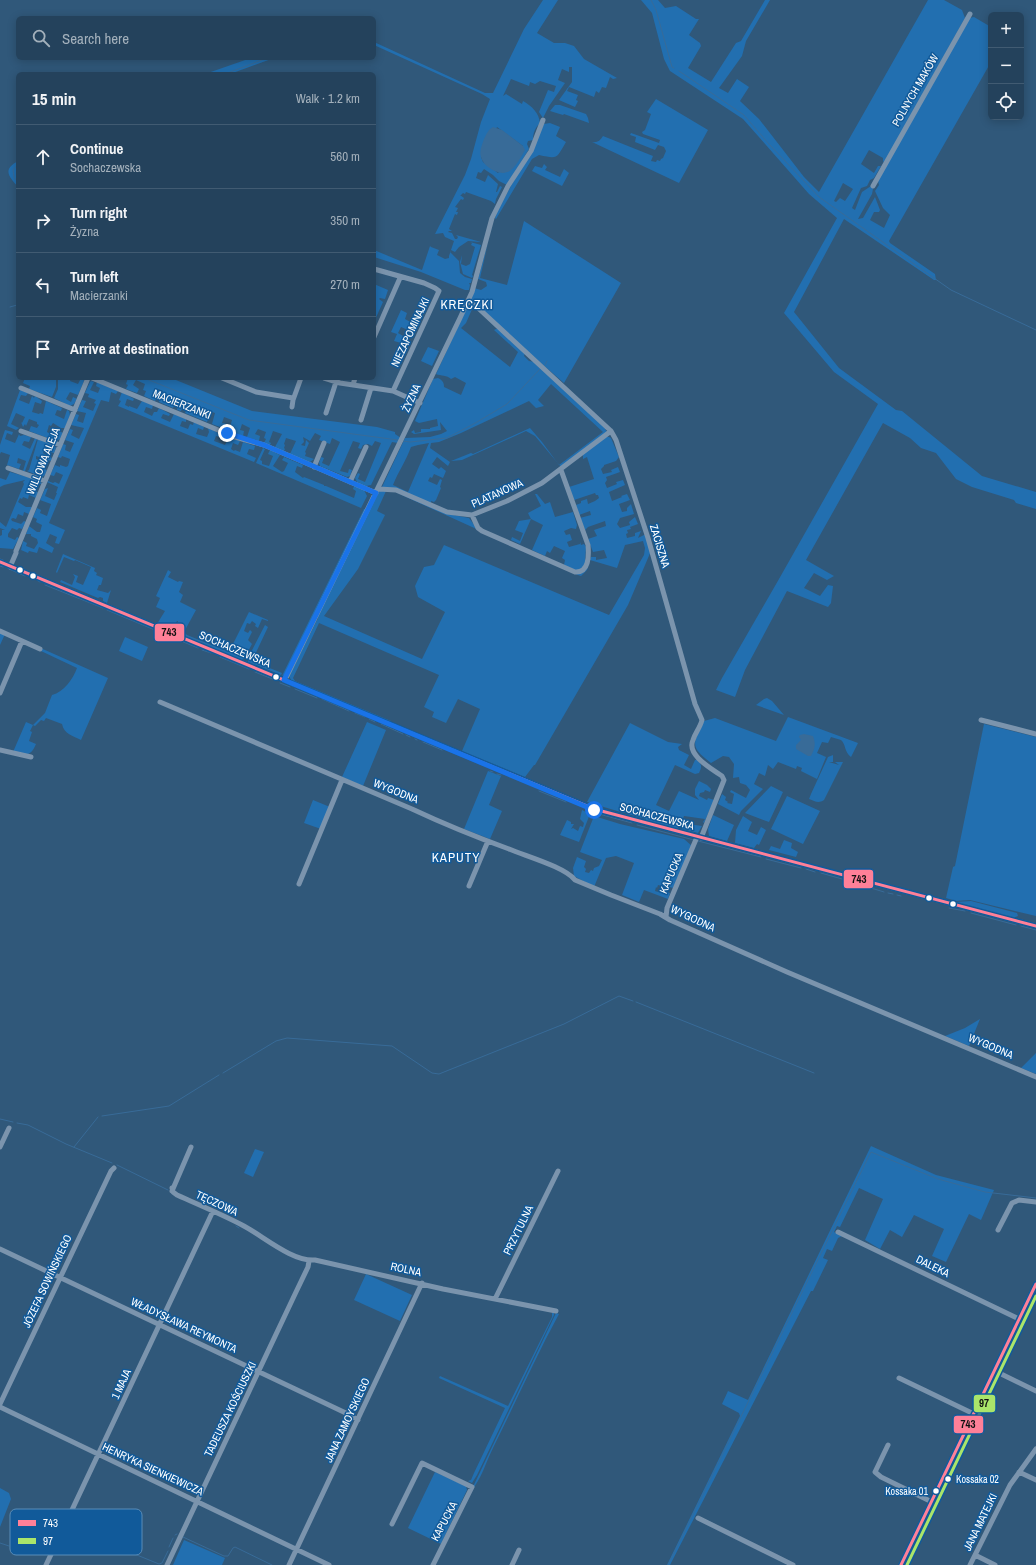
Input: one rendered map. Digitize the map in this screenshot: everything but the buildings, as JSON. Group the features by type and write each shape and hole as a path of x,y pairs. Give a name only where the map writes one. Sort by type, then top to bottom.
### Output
{"street":[{"name":"POLNYCH MAKÓW","path":"873,186 970,14"},
{"name":"ŻYZNA","path":"284,680 378,491 468,301 472,292 492,218 508,186 530,150 543,120"},
{"path":"376,270 400,278 376,331"},
{"name":"NIEZAPOMINAJKI","path":"393,391 439,293 439,291 435,288 400,278"},
{"name":"ZACISZNA","path":"468,301 476,306 611,431 616,440 648,538 695,704 702,720 692,742 693,751 697,758 722,776 724,780 699,838"},
{"name":"WILLOWA ALEJA","path":"10,566 87,380"},
{"name":"MACIERZANKI","path":"97,380 235,437 264,445 350,482 378,491"},
{"path":"227,380 256,392 294,398"},
{"path":"292,407 300,380"},
{"path":"330,380 393,391 420,404"},
{"path":"353,385 354,380"},
{"path":"326,413 336,382"},
{"path":"21,388 75,410"},
{"path":"361,420 371,388"},
{"path":"21,431 60,445"},
{"name":"PLATANOWA","path":"378,491 396,490 447,512 472,515 507,501 542,483 611,431"},
{"path":"314,466 324,443"},
{"path":"350,482 366,447"},
{"path":"8,468 45,481"},
{"path":"472,515 478,528 575,572 582,571 585,569 588,558 588,545 561,470"},
{"name":"SOCHACZEWSKA","path":"0,562 594,810 1036,926"},
{"path":"0,631 40,649"},
{"path":"0,692 22,641"},
{"name":"WYGODNA","path":"160,702 342,780 548,865 572,876 575,880 666,916 787,972 1036,1077"},
{"path":"981,720 1036,734"},
{"path":"0,750 31,757"},
{"path":"299,884 342,780"},
{"name":"KAPUCKA","path":"666,916 667,908 699,838"},
{"path":"469,886 488,841"},
{"path":"0,1147 9,1128"},
{"name":"TĘCZOWA","path":"191,1148 172,1190 177,1195 243,1225 256,1234"},
{"name":"JÓZEFA SOWIŃSKIEGO","path":"0,1404 111,1171 114,1168"},
{"name":"PRZYTULNA","path":"495,1299 558,1171"},
{"path":"998,1230 1012,1203 1018,1200 1036,1202"},
{"name":"1 MAJA","path":"72,1509 213,1211"},
{"name":"DALEKA","path":"838,1232 1020,1319"},
{"name":"ROLNA","path":"256,1234 276,1246 309,1261 316,1260 556,1311"},
{"name":"WŁADYSŁAWA REYMONTA","path":"0,1249 358,1420"},
{"name":"TADEUSZA KOŚCIUSZKI","path":"167,1565 308,1267 309,1261"},
{"name":"JANA ZAMOYSKIEGO","path":"289,1565 422,1283"},
{"path":"901,1565 1036,1284"},
{"path":"995,1371 1036,1392"},
{"path":"899,1378 974,1414"},
{"name":"HENRYKA SIENKIEWICZA","path":"0,1408 329,1565"},
{"path":"888,1445 875,1472 881,1477 932,1502"},
{"name":"JANA MATEJKI","path":"970,1565 1010,1485 1036,1449"},
{"name":"KAPUCKA","path":"392,1524 422,1463 472,1487 433,1565"},
{"path":"1019,1472 1036,1480"},
{"path":"698,1518 793,1565"},
{"path":"512,1565 519,1550"},
{"name":"1 MAJA","path":"46,1565 51,1555"},
{"path":"975,1555 995,1565"}],"shaded area":[{"path":"543,0 558,0 537,33 554,43 565,43 574,46 584,59 617,78 613,79 610,77 606,88 602,87 599,93 596,91 594,97 569,87 567,91 578,95 576,100 578,101 575,107 559,100 572,82 572,67 569,67 569,72 562,69 558,80 565,83 549,106 543,118 539,112 548,90 554,92 556,86 540,81 535,84 530,82 529,86 511,79 503,96 506,94 522,104 523,101 529,105 537,113 540,123 533,135 533,140 528,141 527,144 529,149 507,185 499,181 484,169 481,173 478,172 476,178 485,182 488,175 498,184 496,192 500,186 502,187 495,204 491,201 466,192 465,194 463,193 460,195 464,198 463,200 461,199 455,207 458,208 456,212 458,212 457,215 455,214 449,229 452,231 448,232 452,233 455,239 458,237 456,235 481,242 468,241 459,247 455,252 451,250 454,241 445,237 443,233 435,234 465,175 481,122 490,99 376,46 376,43 485,93 493,93 524,29","holes":["497,127 523,146 498,173 483,162 481,157"]},
{"path":"641,0 658,0 665,8 676,6 696,19 699,19 689,35 700,43 701,46 688,68 711,82 736,43 741,41 765,0 770,0 746,41 742,56 719,88 728,93 737,79 749,87 740,101 759,119 804,177 819,192 928,0 944,0 962,10 965,18 886,160 883,162 883,158 869,150 861,164 874,173 878,166 881,166 867,186 861,188 852,208 855,210 862,192 871,186 873,189 872,194 858,219 863,218 875,197 880,210 879,212 874,212 870,220 884,228 890,215 883,208 875,191 879,185 878,181 969,18 974,17 988,25 988,67 889,241 935,274 936,280 844,219 794,312 839,368 896,410 902,411 982,476 1036,492 1036,509 1016,503 1014,500 972,487 956,479 936,453 921,448 910,438 883,423 806,560 834,576 827,580 814,573 804,588 820,596 828,585 833,586 831,603 828,607 787,591 745,670 735,697 716,690 878,404 834,372 784,313 837,218 809,194 743,119 670,71 664,59 652,13","holes":["843,183 853,189 845,201 840,198 836,202 834,201"]},
{"path":"245,60 268,60 236,72 211,72"},
{"path":"656,99 708,130 679,183 592,142 598,141 603,136 653,156 651,161 660,161 666,151 664,147 658,145 655,150 635,142 636,137 630,135 631,133 659,143 660,140 643,134 642,132 645,130 651,114 647,112"},
{"path":"555,105 560,105 586,114 589,123 564,114 550,111"},
{"path":"550,123 560,127 556,136 566,142 556,156 550,157 539,155 532,159 496,219 497,212 544,124"},
{"path":"493,127 502,130 523,146 525,150 515,166 507,172 498,172 489,168 480,155 484,139"},
{"path":"16,162 16,184 9,173 10,167"},
{"path":"544,164 547,167 545,170 560,177 564,169 569,173 562,186 532,171 535,166 542,168"},
{"path":"524,221 621,283 564,383 469,301 474,288 481,290 487,286 486,282 478,279 488,243 480,278 507,285"},
{"path":"470,242 481,245 472,278 463,274 460,262 462,255 461,264 466,266 470,264 475,247 471,245 472,243"},
{"path":"430,246 439,250 437,255 445,259 449,258 450,252 459,261 460,273 465,277 472,279 471,283 469,283 469,290 465,290 421,272 376,258 376,251 422,270"},
{"path":"376,285 388,290 385,299 379,299 383,302 376,318"},
{"path":"467,307 473,307 466,323 461,328 510,367 518,352 494,330 498,328 525,353 524,356 529,361 535,362 604,427 607,432 561,467 559,465 603,432 551,384 538,400 544,406 536,408 529,401 461,433 439,442 431,443 430,448 450,462 448,466 437,457 432,464 439,469 441,467 446,471 443,478 434,474 428,481 437,485 440,479 442,480 441,488 436,500 434,502 431,501 431,503 382,487 405,438 430,437 447,431 440,422 441,430 414,434 411,432 414,430 415,433 421,432 421,429 430,429 438,426 437,419 419,423 415,421 433,379 438,378 442,380 444,387 461,395 466,383 455,377 451,379 446,376 436,374","holes":["429,443 408,492 393,485 395,480 411,447"]},
{"path":"401,310 407,313 405,319 412,323 410,322 408,330 401,327 398,333 403,336 401,343 394,341 397,334 391,332"},
{"path":"428,347 439,351 432,366 421,361"},
{"path":"24,380 56,380 56,387 52,397 29,389 30,386 23,383"},
{"path":"58,380 70,380 78,384 80,380 84,381 78,395 70,392 66,399 71,402 73,397 77,399 74,404 70,406 54,398 58,389"},
{"path":"127,380 136,380 133,385 139,389 137,393 126,389 128,385 126,384"},
{"path":"136,380 176,380 252,411 377,427 395,432 395,434 401,438 398,443 392,442 371,485 366,486 357,482 355,478 358,473 360,474 358,479 365,482 381,443 375,441 372,446 368,444 363,445 361,449 358,448 360,443 353,441 340,471 348,473 349,469 352,470 350,476 347,477 320,466 319,463 321,457 324,458 322,463 329,466 340,442 332,438 330,444 319,440 321,436 315,433 310,441 303,437 304,442 301,445 305,446 306,440 309,443 305,456 314,459 310,462 290,454 296,441 286,438 284,451 275,447 282,434 273,431 269,442 271,443 270,445 264,443 266,439 264,438 266,432 258,429 255,434 260,436 259,441 247,437 250,428 242,424 240,430 244,431 243,436 229,431 232,420 224,417 222,423 227,424 225,429 212,424 215,413 207,410 205,415 209,417 207,422 185,413 187,408 192,409 194,404 185,401 181,411 177,410 180,399 172,396 170,401 175,403 173,408 159,402 163,391 155,388 153,394 157,396 155,401 144,396 146,391 143,390 145,384"},
{"path":"91,381 94,382 90,390 98,393 100,388 96,386 97,382 118,391 116,394 111,392 109,402 101,400 49,523 65,530 59,544 55,543 57,537 50,534 46,543 54,548 52,553 39,547 37,553 29,551 28,553 21,550 23,541 27,543 26,546 34,549 38,543 37,539 31,536 31,534 26,534 29,526 37,532 40,532 42,525 36,522 37,519 33,517 37,508 41,510 40,513 47,516 51,504 40,500 45,489 48,488 45,496 54,500 57,493 58,487 47,482 55,482 59,484 63,475 56,472 54,476 50,475 55,465 60,467 60,465 66,467 68,466 70,459 62,456 61,458 58,457 63,444 66,445 65,450 70,452 74,443 65,440 70,429 73,430 71,435 79,439 84,428 71,425 76,414 79,415 77,421 83,423 86,413 77,411 82,400 86,401 83,407 93,411 96,404 94,403 96,400 88,397 89,394 85,393"},
{"path":"20,390 28,393 26,396 21,395 19,400 29,404 32,396 34,398 35,396 42,401 41,404 35,402 32,412 43,414 46,401 62,408 61,411 57,410 55,415 64,419 67,410 69,411 70,415 65,428 61,428 53,423 51,426 49,425 47,432 56,437 59,431 63,433 60,439 56,441 29,431 31,426 37,428 39,425 37,422 29,419 26,426 25,424 23,427 21,422 22,423 25,417 16,413 11,424 19,428 16,430 7,426"},
{"path":"122,392 134,399 133,401 127,399 125,405 129,407 137,409 142,401 153,405 152,409 146,407 144,412 152,416 159,408 170,414 169,416 163,414 161,418 170,422 174,414 186,419 186,422 182,421 180,426 188,429 190,424 193,425 194,422 204,427 203,430 198,428 196,434 207,437 209,432 208,428 223,435 222,438 216,436 214,441 225,445 229,437 240,441 238,445 233,443 231,449 234,451 240,452 243,442 255,446 254,450 249,449 247,454 256,458 254,462 118,406 121,401 119,400"},
{"path":"530,428 557,462 535,436 526,431 462,460 451,461 471,453 473,454"},
{"path":"5,430 13,432 12,435 7,433 5,439 15,443 19,434 20,436 24,435 31,437 29,442 24,441 22,445 30,449 35,438 37,439 25,471 23,471 26,461 18,458 17,463 21,464 19,469 7,465 10,455 1,452 0,454 0,445"},
{"path":"605,437 611,438 619,457 616,461 604,465 601,469 603,474 612,472 611,470 618,467 620,472 606,477 607,480 605,483 607,488 617,484 616,482 623,480 625,485 609,492 612,501 627,494 630,500 619,504 622,512 627,511 627,508 631,504 634,514 620,518 617,524 620,528 630,525 629,522 635,517 638,524 627,530 627,538 635,536 635,533 641,531 638,538 646,534 651,551 628,605 535,765 525,777 462,751 480,709 458,699 446,723 432,717 434,712 424,707 439,675 319,623 293,678 295,681 391,721 291,680 289,676 369,511 381,490 395,492 386,491 377,511 385,515 358,569 324,616 422,659 445,612 418,597 415,586 424,567 434,565 444,545 609,615 644,555 645,548 643,541 625,545 617,568 590,560 587,570 581,576 513,545 580,574 586,569 591,557 596,557 596,560 607,558 604,550 593,552 588,539 597,536 594,530 606,526 605,521 588,527 585,530 580,518 591,515 590,511 579,515 576,505 587,499 588,504 595,501 599,498 598,495 595,493 574,500 569,487 594,479 587,457 583,459 583,454"},
{"path":"38,439 54,445 56,448 54,453 50,452 51,449 45,447 43,453 52,458 51,461 36,456 36,459 38,460 35,470 42,473 44,469 47,470 45,475 42,477 27,471 29,470"},
{"path":"263,448 265,449 260,460 262,461 262,464 269,466 273,456 268,454 270,450 280,455 273,466 282,472 288,463 282,460 284,457 303,465 302,468 297,466 295,472 303,478 304,477 354,498 356,491 353,489 354,486 364,490 367,496 361,508 256,463"},
{"path":"10,472 42,483 30,483 28,490 34,493 35,491 38,492 36,498 29,495 28,499 23,497 22,499 20,498 18,502 26,507 32,507 29,514 24,512 23,516 18,514 16,519 11,519 12,521 21,524 24,521 26,522 22,529 19,528 17,530 12,528 8,534 8,537 15,540 17,537 19,538 13,549 0,548 0,536 2,535 2,530 5,530 0,528 0,522 6,527 25,480 0,487 0,478 6,480"},
{"path":"395,492 448,514 469,518 478,529"},
{"path":"535,494 537,494 545,504 550,502 555,517 573,512 577,525 576,529 571,528 564,531 566,535 570,534 572,540 567,542 569,547 580,544 580,542 581,545 584,544 586,547 585,563 582,569 577,571 564,565 565,560 562,558 565,551 554,546 550,553 547,551 545,556 532,550 543,525 531,519 528,513 541,506"},
{"path":"364,509 366,509 286,675 282,676"},
{"path":"531,519 520,544 511,540 512,537 520,541 523,533 515,530 519,521"},
{"path":"63,554 95,568 94,571 97,573 96,575 103,578 101,585 99,585 97,590 108,593 111,590 107,603 103,601 103,598 98,598 60,582 61,580 72,585 75,577 73,574 78,576 76,582 83,585 91,567 64,557 57,573 56,572"},
{"path":"168,570 171,572 168,577 178,582 183,582 179,592 183,595 180,602 196,610 184,632 187,635 229,652 249,612 268,620 262,619 258,628 252,621 250,624 247,623 244,631 248,633 250,630 252,632 248,640 252,644 244,659 242,660 177,633 176,628 178,621 171,630 157,624 165,611 156,607 160,598 156,596"},
{"path":"265,625 268,627 252,661 282,673 281,675 248,662 249,656"},
{"path":"0,630 108,678 81,740 67,732 62,724 46,718 44,721 41,720 35,726 33,725 45,713 52,695 60,691 68,684 77,668 5,634 0,645"},
{"path":"125,637 148,647 142,661 119,651"},
{"path":"767,698 772,701 784,715 756,705"},
{"path":"788,717 858,743 851,757 847,753 841,740 831,737 828,743 822,742 817,753 826,757 817,779 801,771 802,768 797,766 796,769 778,762 773,769 768,765 765,776 759,773 754,784 763,789 741,811 739,815 718,804 722,794 726,797 725,800 728,802 727,803 732,804 734,794 730,792 731,790 746,798 750,790 746,785 740,783 739,777 733,778 734,764 729,757 723,756 711,763 696,748 695,744 697,735 704,721 715,718 776,741"},
{"path":"26,722 33,725 30,731 32,732 29,741 36,744 30,753 24,754 13,752"},
{"path":"367,722 386,730 363,786 342,777"},
{"path":"630,723 668,742 682,744 678,747 679,750 689,755 684,765 691,769 695,760 700,763 700,771 699,773 695,774 675,765 656,805 669,811 679,791 699,800 695,795 695,789 699,781 707,785 711,789 710,792 705,790 704,792 700,793 699,796 707,800 708,798 714,800 704,823 703,822 705,819 684,816 681,823 702,826 698,833 682,829 679,825 677,830 645,822 646,819 587,802"},
{"path":"984,724 1036,737 1036,916 970,900 956,901 946,898 953,867 955,866"},
{"path":"804,734 813,736 815,742 811,756 808,756 796,749 796,745 801,740 799,737 800,735"},
{"path":"833,755 833,762 829,762 839,765 835,762 843,762 824,800 818,802 809,799 828,757"},
{"path":"488,771 501,776 489,805 502,811 490,839 464,829"},
{"path":"771,786 783,792 769,822 745,813"},
{"path":"787,796 820,811 803,844 771,829"},
{"path":"313,800 330,807 321,829 304,823"},
{"path":"582,810 590,814 579,842 560,835 567,820 571,822 571,824 574,824 571,829 573,828 578,831 580,826 583,827 584,823 580,819"},
{"path":"713,815 734,825 727,841 709,836 708,829"},
{"path":"594,816 620,824 684,839 692,846 673,888 663,885 658,885 657,888 656,887 655,891 665,894 667,892 670,893 668,899 644,890 639,902 622,895 634,863 616,856 606,858 594,887 574,876 573,868 577,857 586,861 584,867 586,869 585,872 589,873 591,870 593,871 594,868 599,866 602,860 580,852"},
{"path":"743,816 752,822 748,831 757,835 761,827 766,830 759,845 757,844 754,848 735,843 736,830"},
{"path":"784,840 792,843 791,848 798,852 796,857 769,850 771,846 780,849"},
{"path":"971,901 1017,913 1018,916 1013,918 954,902"},
{"path":"980,1019 969,1046 945,1036 965,1028"},
{"path":"1036,1053 1036,1074 1021,1068"},
{"path":"871,1146 936,1175 994,1190 981,1220 969,1214 946,1262 932,1256 944,1229 914,1215 902,1237 890,1230 880,1249 865,1240 883,1199 859,1188 840,1227 837,1226 834,1232 842,1236 838,1238 832,1251 827,1249 823,1258 828,1260 813,1291 811,1291 670,1565 667,1565 740,1416 739,1413 722,1404 728,1391 748,1400"},
{"path":"255,1149 264,1152 253,1177 244,1173"},
{"path":"366,1274 412,1295 400,1321 354,1300"},
{"path":"552,1312 554,1315 472,1483 468,1481 471,1480 505,1408 439,1378 440,1376 508,1406 552,1317"},
{"path":"556,1313 559,1314 533,1364 481,1476 471,1491"},
{"path":"435,1472 466,1486 467,1490 441,1544 408,1528"},
{"path":"0,1488 9,1493 11,1499 0,1527"},
{"path":"184,1540 225,1558 222,1565 173,1565"}],"waterway":[{"path":"651,0 656,10 672,67 674,68"},
{"path":"230,72 262,60"},
{"path":"679,71 744,115 819,197 951,290 1036,330"},
{"path":"16,167 13,170 16,180"},
{"path":"10,307 16,305"},
{"path":"545,365 547,361"},
{"path":"403,441 410,442 447,438 507,404 540,369"},
{"path":"149,380 249,420 398,440"},
{"path":"9,569 25,576"},
{"path":"45,585 103,608"},
{"path":"107,610 198,648"},
{"path":"158,625 171,630"},
{"path":"177,632 203,643"},
{"path":"202,650 211,653"},
{"path":"220,657 249,669"},
{"path":"255,672 275,680"},
{"path":"280,683 290,687"},
{"path":"295,689 317,698"},
{"path":"322,699 349,711"},
{"path":"355,713 365,717"},
{"path":"369,719 375,722"},
{"path":"381,724 403,734"},
{"path":"406,735 410,737"},
{"path":"423,742 442,750"},
{"path":"497,774 501,775"},
{"path":"539,791 566,802"},
{"path":"599,814 632,823"},
{"path":"637,825 694,840"},
{"path":"698,841 761,857"},
{"path":"766,859 801,868"},
{"path":"806,869 815,872"},
{"path":"821,873 856,883"},
{"path":"871,888 884,892"},
{"path":"888,893 893,894"},
{"path":"897,895 901,896"},
{"path":"949,908 965,911"},
{"path":"971,913 1016,925"},
{"path":"1021,926 1036,930"},
{"path":"223,1073 276,1041 287,1038 392,1046 432,1073 439,1074 564,1024 619,996 633,1001"},
{"path":"636,1002 814,1073"},
{"path":"102,1116 169,1106 219,1075"},
{"path":"74,1147 98,1117"},
{"path":"0,1119 13,1122"},
{"path":"17,1123 28,1125 66,1144 112,1163"},
{"path":"668,1565 871,1152 938,1179 985,1192 1036,1198"},
{"path":"117,1165 168,1190"},
{"path":"183,1537 224,1556 228,1556 235,1547 272,1565"},
{"path":"169,1547 173,1538"},
{"path":"0,1543 9,1546"},
{"path":"137,1555 159,1564 162,1563 168,1551"}],"transit line":[{"name":"743","path":"0,562 594,809 1036,926"},
{"name":"743","path":"901,1565 1036,1284"},
{"name":"97","path":"907,1565 1036,1296"}],"place":[{"name":"Kossaka 02","path":"948,1479"},
{"name":"Kossaka 01","path":"936,1491"}],"district":[{"name":"KRĘCZKI","path":"467,304"},
{"name":"KAPUTY","path":"456,857"}],"route":[{"path":"227,433 235,437 264,445 376,493 284,680 594,810"}]}
